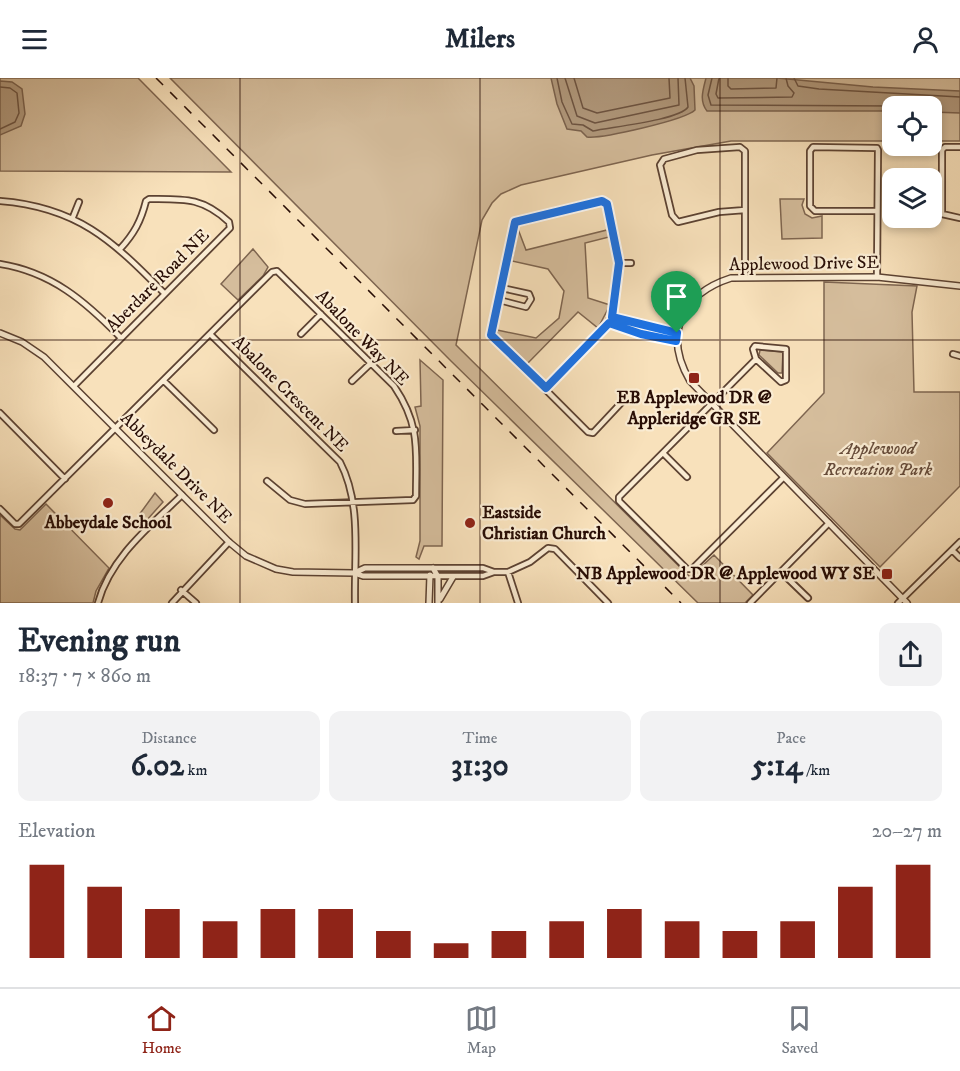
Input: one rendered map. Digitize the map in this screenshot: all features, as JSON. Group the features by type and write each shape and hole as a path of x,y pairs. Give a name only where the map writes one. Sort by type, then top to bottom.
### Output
{"street":[{"path":"745,210 718,212 678,222 672,215 660,165 664,159 697,150 740,147 745,151 745,210 745,277"},
{"path":"877,277 878,211 877,148 813,147 810,152 810,206 815,211 878,211"},
{"path":"960,147 945,147 942,150 942,214 960,218"},
{"name":"Aberdare Road NE","path":"74,386 230,228 229,222 204,203 190,199 149,199 146,201 141,220 132,236 120,249"},
{"path":"0,201 43,207 73,217 120,249 164,293"},
{"path":"546,388 609,323 612,317 619,263 607,204 602,201 515,222 491,335 588,432 592,433 622,402"},
{"path":"73,217 80,202"},
{"path":"619,263 632,263"},
{"path":"0,264 40,275 64,287 82,300 120,337"},
{"name":"Abalone Way NE","path":"210,334 272,272 277,271 394,386 406,404 415,430 416,496 413,500 354,502"},
{"name":"Applewood Drive SE","path":"902,601 690,381 683,370 676,341 677,333 680,321 697,296 718,282 745,277 877,277 960,286"},
{"path":"499,300 526,307 530,304 529,294 502,288"},
{"path":"301,334 321,314"},
{"path":"612,317 677,333"},
{"path":"609,323 641,334 676,341"},
{"path":"641,334 643,326"},
{"name":"Abbeydale Drive NE","path":"0,333 22,342 44,357 229,542 246,556 276,569 293,572 354,573 363,576 429,576"},
{"name":"Abalone Crescent NE","path":"0,509 15,524 19,524 210,334 340,462 352,488 354,502 355,603"},
{"path":"755,346 786,349 786,380 781,382 756,359 753,349 755,346"},
{"path":"953,354 960,356"},
{"path":"756,359 619,497 619,501 687,569 692,569 783,478"},
{"path":"351,381 370,363"},
{"path":"164,381 214,430"},
{"path":"0,414 64,479"},
{"path":"396,431 415,430"},
{"path":"663,453 687,477"},
{"path":"267,481 290,500 305,504 354,502"},
{"path":"98,603 106,582 130,546 182,495"},
{"path":"750,603 829,523"},
{"path":"172,603 229,542"},
{"path":"902,601 960,542"},
{"path":"433,568 483,568 494,572 508,572 530,562 548,548 555,549 608,603"},
{"path":"952,550 960,558"},
{"name":"Abbeydale Drive NE","path":"354,573 365,568 433,568"},
{"path":"429,603 429,576 433,568"},
{"path":"433,568 438,577 439,603"},
{"path":"429,576 483,576 494,572"},
{"path":"508,572 518,603"},
{"path":"781,572 808,598"},
{"path":"439,603 442,592 453,577"},
{"path":"182,590 196,603"}],"green space":[{"path":"0,78 138,78 231,172 0,171"},
{"path":"170,78 960,78 960,141 942,141 942,96 882,96 882,141 731,141 652,155 521,185 501,194 492,203 482,220 456,345 690,577 714,555 753,595 745,603 698,603 451,361"},
{"path":"780,199 804,199 802,205 805,214 812,218 822,216 822,238 782,239"},
{"path":"518,229 526,250 607,230 609,237 585,243 588,298 610,305 598,328 578,312 527,364 497,334 497,330 536,338 559,318 564,291 548,269 512,261"},
{"path":"253,249 268,267 263,276 238,300 221,284"},
{"name":"Applewood Recreation Park","path":"824,282 917,286 912,312 914,392 960,392 960,486 880,567 767,453 824,393"},
{"path":"760,350 783,352 782,373 778,373 759,355"},
{"path":"420,360 443,380 442,546 424,546 419,559 416,557 420,541 420,426 415,407 421,406"},
{"path":"155,493 163,502 146,521 139,515"},
{"path":"46,504 109,568 96,591 93,603 0,603 0,515 15,529 20,530"}],"water":[{"path":"551,78 690,78 694,86 695,110 676,119 642,128 587,137 581,131 567,129 557,104"},
{"path":"706,78 777,78 873,87 960,91 960,113 942,112 942,96 882,96 882,111 707,111 702,99"},
{"path":"0,81 12,82 22,89 25,114 21,126 0,135"}],"railway":[{"path":"156,78 681,603"}],"place":[{"name":"EB Applewood DR @ Appleridge GR SE","path":"694,378"},
{"name":"Abbeydale School","path":"108,503"},
{"name":"Eastside Christian Church","path":"470,523"},
{"name":"NB Applewood DR @ Applewood WY SE","path":"887,574"}],"route":[{"path":"602,201 607,204 619,263 618,294 612,317 677,333 676,341 641,334 609,323 546,388 491,335 515,222 602,201"}]}
